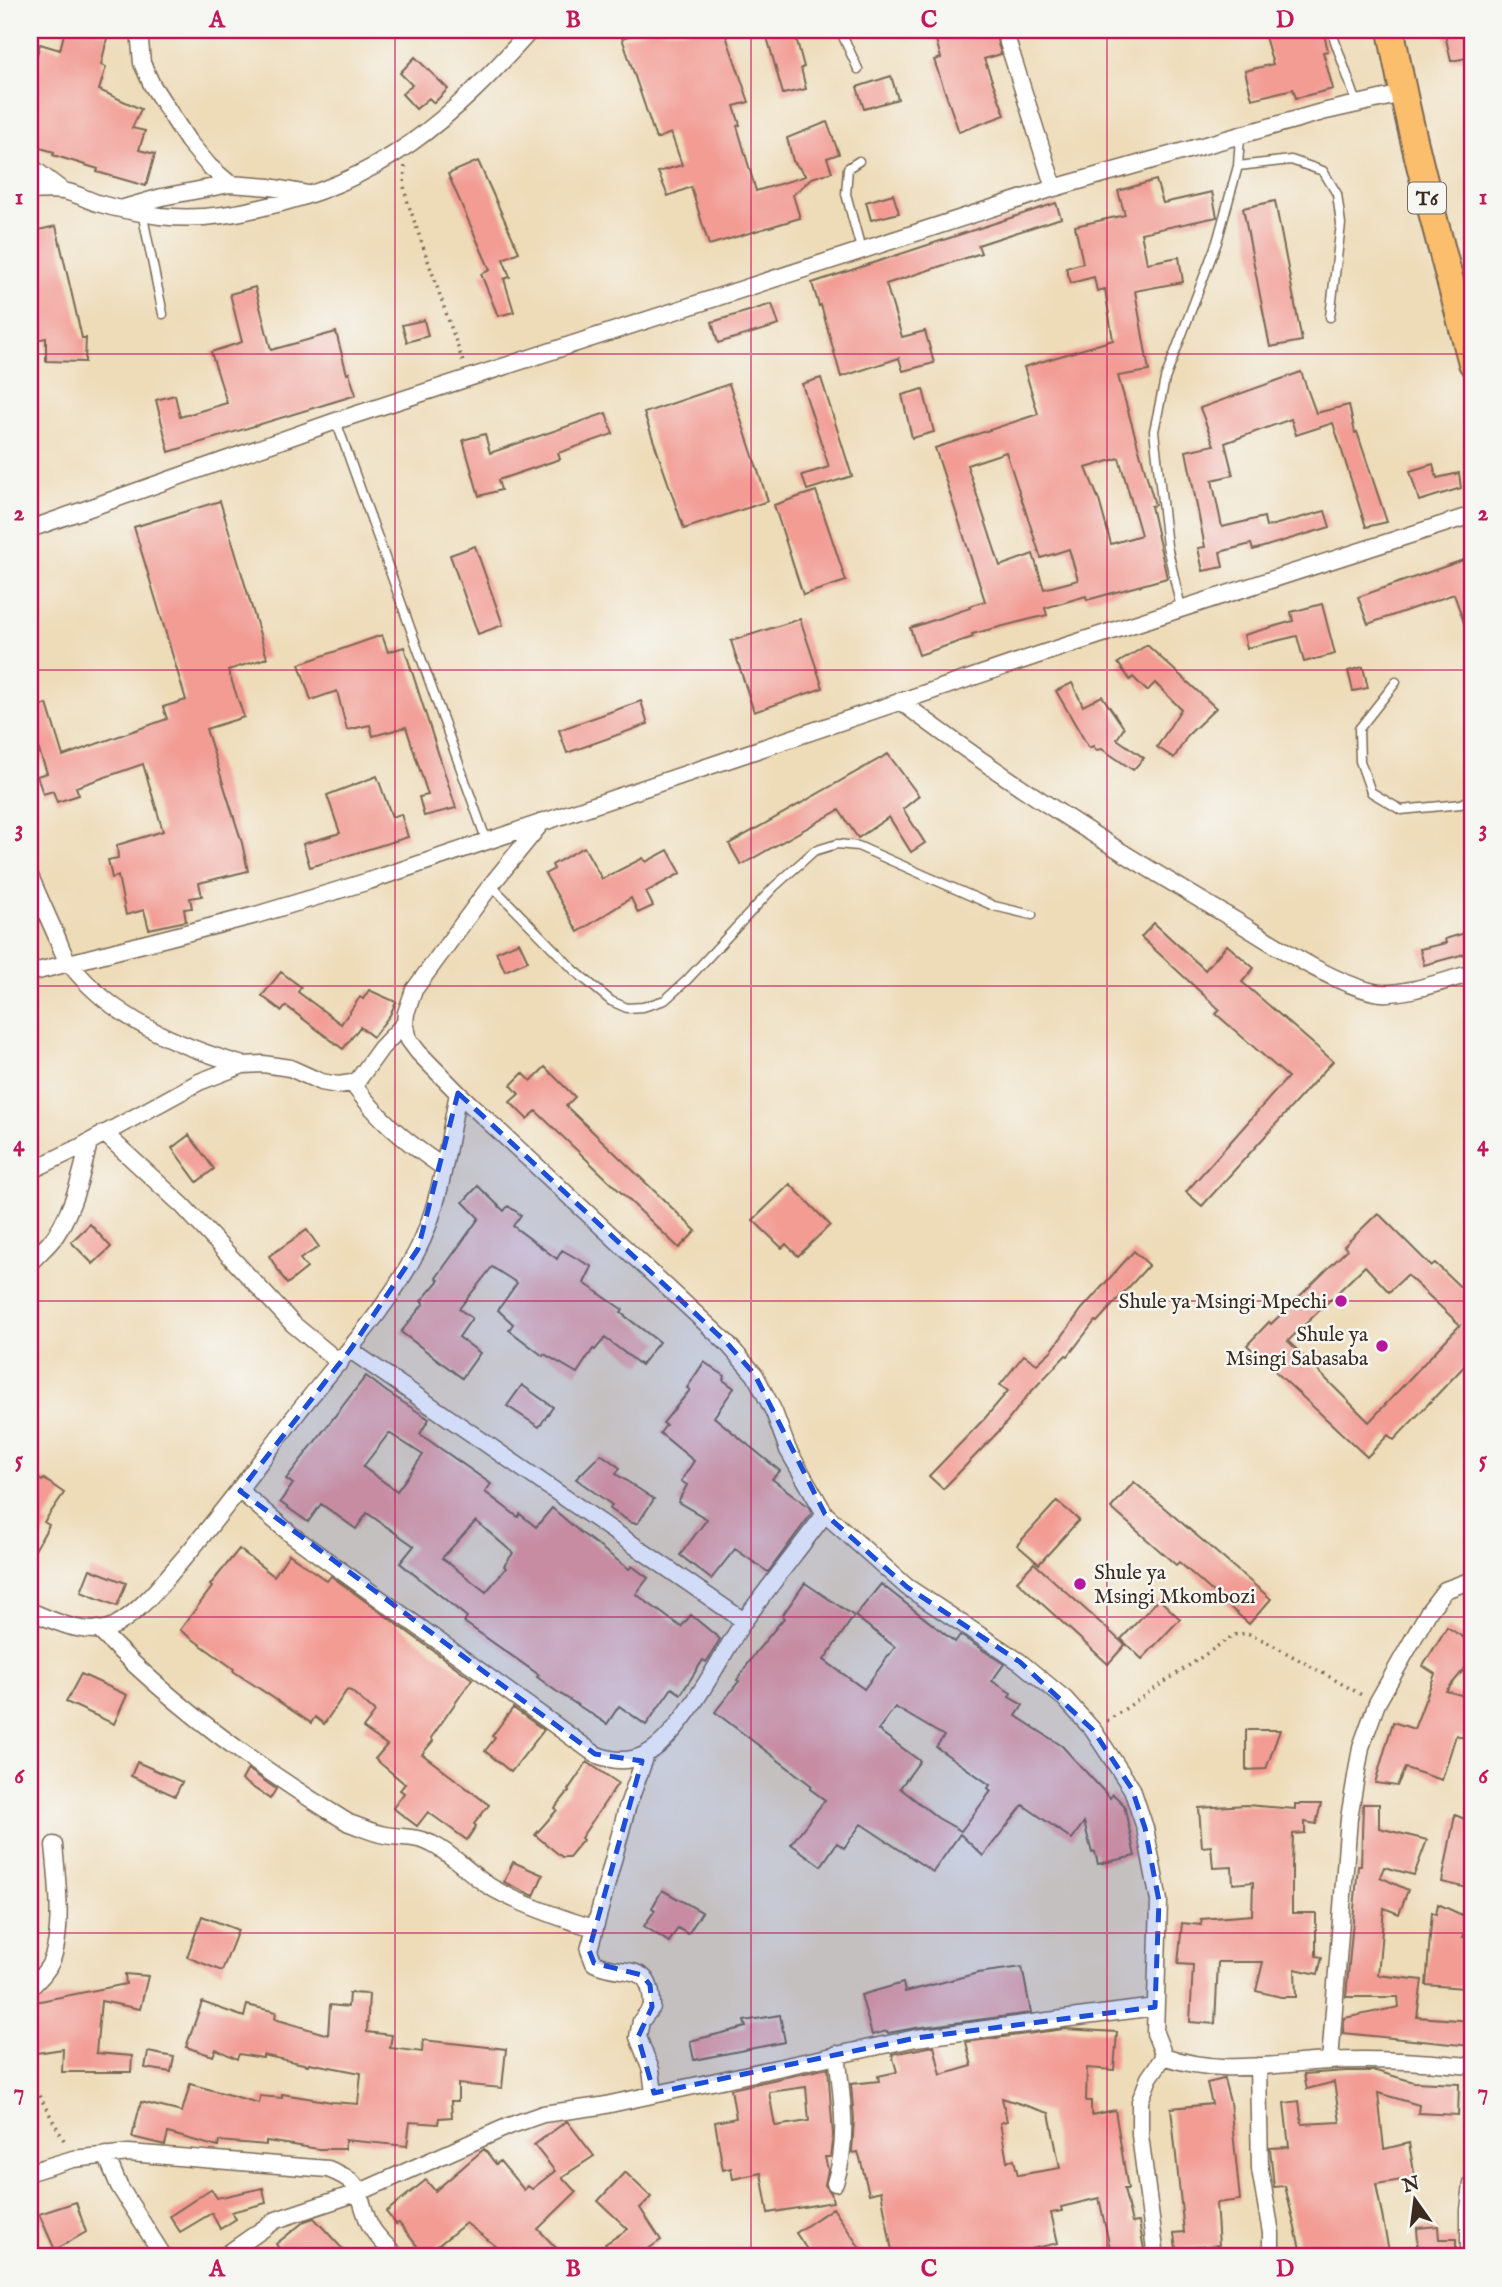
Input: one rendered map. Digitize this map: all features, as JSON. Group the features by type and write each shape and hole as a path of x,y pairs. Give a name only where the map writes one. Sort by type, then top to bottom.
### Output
{"highway":[{"name":"T6","path":"1391,30 1402,94 1472,363"}],"street":[{"path":"139,30 142,63 152,85 188,141 209,166 230,184"},
{"path":"30,166 63,191 98,203 160,216 236,214 312,195 384,162 415,139 468,97 531,30"},
{"path":"1004,30 1054,188"},
{"path":"30,529 336,421 1054,188 1357,103 1402,94"},
{"path":"122,209 162,197 230,184 270,187 312,195"},
{"path":"30,191 63,191"},
{"path":"30,973 256,915 369,881 900,701 1472,515"},
{"path":"900,701 956,744 1183,890 1348,984 1377,993 1410,990 1472,973"},
{"path":"543,821 414,990 406,1013 409,1040 458,1093 679,1297 741,1359 755,1375 774,1412 788,1450 825,1514 907,1587 1020,1662 1065,1699 1093,1730 1132,1789 1145,1828 1159,1901 1155,2033 1164,2056 1185,2064 1212,2068 1391,2060 1472,2066"},
{"path":"30,876 68,962 94,989 140,1024 163,1037 201,1053 243,1065"},
{"path":"30,1171 199,1082 243,1065 262,1064 290,1068 321,1082 338,1085 352,1083 358,1080 381,1048 405,1023"},
{"path":"352,1083 370,1109 402,1139 443,1167"},
{"path":"30,1611 87,1631 114,1626 148,1599 240,1491 300,1410 345,1356 398,1284 418,1250 430,1220 458,1093"},
{"path":"104,1133 183,1206 293,1324 744,1621"},
{"path":"30,1263 55,1236 77,1191 89,1142"},
{"path":"240,1491 293,1536 595,1754 608,1760 627,1760 646,1755 663,1742 680,1722 744,1621 825,1514"},
{"path":"1330,2061 1351,1806 1361,1747 1377,1703 1429,1611 1445,1590 1472,1580"},
{"path":"98,1629 149,1679 209,1728 349,1823 387,1836 409,1836 430,1843 453,1856 489,1886 533,1906 595,1928"},
{"path":"646,1755 627,1808 589,1950 594,1963 601,1967 642,1975 650,1985 652,2007 641,2021 638,2037 651,2070 654,2093"},
{"path":"30,1988 47,1970 52,1960 57,1931 54,1845"},
{"path":"223,2257 276,2220 360,2192 509,2126 543,2114 601,2106 916,2038 1155,2007"},
{"path":"835,2183 842,2157 844,2130 837,2054"},
{"path":"1156,2257 1141,2147 1140,2101 1149,2078 1164,2056"},
{"path":"1258,2066 1260,2169 1271,2233 1271,2257"},
{"path":"106,2155 119,2186 164,2257"},
{"path":"30,2172 73,2158 106,2155 165,2155 328,2169 350,2180 360,2192 369,2224 378,2238 397,2257"},
{"path":"1469,2257 1472,2184"}],"lane":[{"path":"841,30 858,69"},
{"path":"1331,30 1357,103"},
{"path":"1181,608 1167,546 1154,431 1165,379 1217,242 1238,166 1240,136"},
{"path":"1238,166 1291,160 1323,171 1336,194 1341,224 1330,317"},
{"path":"859,161 848,168 846,187 862,249"},
{"path":"142,212 163,314"},
{"path":"336,421 487,842"},
{"path":"1396,682 1359,729 1360,761 1371,792 1401,810 1461,804 1472,800"},
{"path":"491,886 575,971 611,1001 627,1008 643,1007 664,1000 686,981 774,887 814,851 837,844 858,846 994,906 1032,915"}],"path":[{"path":"415,139 406,161 404,175 407,200 469,377"},
{"path":"1093,1730 1216,1644 1234,1635 1247,1633 1377,1703"},
{"path":"30,2085 40,2097 73,2158"}],"highlighted area":[{"path":"458,1093 727,1343 755,1375 825,1514 907,1587 1020,1662 1093,1730 1132,1789 1145,1828 1159,1901 1155,2007 916,2038 654,2093 638,2037 652,2007 650,1985 642,1975 594,1963 589,1950 642,1761 595,1754 240,1491 350,1350 418,1249"}],"building":[{"path":"65,30 90,30 108,34 101,65 106,67 99,90 141,109 132,128 145,131 139,150 155,154 146,186 97,172 98,169 30,145 30,77 40,44 60,50"},
{"path":"648,30 724,30 749,102 734,106 740,125 737,126 756,191 806,176 793,161 787,138 827,122 839,154 827,158 832,172 812,178 793,195 800,218 709,245 691,187 668,196 658,172 682,165 671,133 656,139 622,38"},
{"path":"765,30 794,30 804,67 801,68 806,89 783,94"},
{"path":"944,30 994,30 1001,54 984,59 1005,115 959,132 934,60 941,58 935,36 945,33"},
{"path":"1263,30 1323,30 1328,51 1323,52 1333,89 1296,98 1293,89 1252,99 1245,71 1273,64"},
{"path":"1444,30 1472,30 1472,57 1451,61"},
{"path":"415,57 448,89 434,103 429,98 416,109 402,94 412,85 400,73"},
{"path":"891,76 898,99 864,109 857,87"},
{"path":"478,161 519,252 503,259 510,277 504,279 514,312 498,316 481,274 490,270 448,174"},
{"path":"1156,180 1163,203 1212,192 1217,217 1141,233 1147,263 1179,257 1183,282 1135,291 1149,371 1118,376 1155,505 1151,506 1167,578 1087,600 1086,596 1045,608 1047,615 972,634 973,637 919,655 910,628 985,601 935,448 1038,414 1024,367 1113,340 1105,289 1097,291 1094,277 1071,283 1066,268 1083,263 1075,226 1125,215 1118,191","holes":["1006,452 1041,558 1069,549 1078,580 1044,589 1033,554 1000,566 967,465","1119,458 1141,535 1111,544 1099,500 1086,468"]},
{"path":"893,194 899,213 871,220 866,202"},
{"path":"1275,201 1302,341 1270,347 1243,208"},
{"path":"1056,203 1061,218 978,245 981,253 886,284 902,337 925,331 934,363 903,371 899,358 841,377 821,305 819,306 812,283"},
{"path":"56,226 82,338 86,338 85,362 46,361 46,338 30,341 30,232"},
{"path":"255,287 271,350 336,332 347,374 349,373 356,395 169,452 156,400 175,395 180,417 227,403 211,352 242,342 230,294"},
{"path":"772,304 779,325 718,343 712,322"},
{"path":"424,320 428,336 407,342 402,325"},
{"path":"1301,372 1316,413 1349,405 1355,433 1357,432 1387,522 1366,527 1333,423 1296,435 1291,419 1225,443 1233,475 1212,480 1222,527 1264,517 1266,527 1325,511 1330,527 1253,550 1251,544 1220,552 1223,567 1203,571 1198,548 1205,547 1186,451 1214,445 1200,408"},
{"path":"821,378 852,476 807,490 802,475 829,467 802,384"},
{"path":"729,384 768,501 684,529 644,413"},
{"path":"923,389 934,432 912,438 902,395"},
{"path":"606,413 613,434 558,453 560,459 498,480 501,490 479,496 463,440 485,434 490,453"},
{"path":"1433,464 1437,478 1459,473 1461,488 1419,501 1410,471"},
{"path":"816,491 846,581 803,595 774,505"},
{"path":"220,501 267,658 228,670 244,717 206,729 242,843 248,871 199,883 202,896 190,898 192,908 184,909 186,921 149,929 144,910 126,915 118,876 112,878 108,860 118,858 117,845 163,831 143,764 76,787 79,795 57,802 53,791 43,794 37,776 47,773 35,739 30,741 30,709 47,704 63,756 167,719 163,707 186,700 134,527"},
{"path":"475,546 503,625 478,634 450,555"},
{"path":"1472,557 1472,639 1470,640 1454,594 1368,624 1358,597"},
{"path":"1322,604 1335,654 1304,662 1297,636 1247,648 1244,635 1293,621 1291,612"},
{"path":"800,619 823,688 754,712 731,641"},
{"path":"382,635 388,652 404,647 456,808 424,816 419,797 428,795 406,727 373,736 370,725 347,730 337,691 311,700 299,664"},
{"path":"1147,645 1216,708 1188,735 1174,758 1157,747 1181,709 1155,683 1147,691 1133,677 1130,680 1118,663"},
{"path":"1363,667 1368,688 1353,691 1348,671"},
{"path":"1072,683 1083,706 1102,696 1124,728 1117,739 1144,758 1133,770 1102,749 1096,750 1093,746 1089,748 1056,691"},
{"path":"641,701 648,724 567,753 559,730"},
{"path":"888,754 919,796 903,809 925,843 911,852 889,817 858,838 839,810 741,865 729,844"},
{"path":"377,776 392,817 401,814 408,837 310,867 303,844 340,833 327,795"},
{"path":"584,847 602,879 643,858 646,862 668,850 681,873 646,892 653,906 638,913 631,898 578,932 545,874 554,869 552,865"},
{"path":"1154,923 1205,970 1227,945 1254,968 1242,982 1333,1061 1202,1206 1186,1192 1288,1077 1216,1014 1220,1010 1141,937"},
{"path":"1472,931 1472,952 1424,965 1420,949 1446,943 1445,939"},
{"path":"519,942 528,961 505,971 496,952"},
{"path":"281,972 301,987 298,992 341,1024 360,997 363,999 369,990 396,1002 390,1015 373,1037 360,1027 343,1049 286,1006 282,1011 262,996"},
{"path":"545,1067 575,1097 566,1106 696,1231 679,1248 536,1111 527,1119 510,1102 519,1094 511,1085 523,1073 531,1081"},
{"path":"189,1135 214,1169 197,1182 172,1148"},
{"path":"790,1184 830,1225 798,1256 786,1244 782,1248 753,1220"},
{"path":"478,1186 504,1211 508,1206 521,1215 513,1226 557,1259 562,1250 592,1267 584,1283 623,1310 621,1313 659,1342 641,1365 605,1338 593,1349 577,1373 544,1354 543,1356 509,1330 513,1324 498,1310 517,1283 492,1267 459,1309 472,1318 459,1337 480,1353 462,1378 401,1332 424,1303 421,1301 439,1280 436,1278 479,1218 463,1202"},
{"path":"1378,1213 1431,1266 1435,1263 1472,1298 1472,1358 1394,1440 1388,1435 1367,1457 1247,1345 1347,1250 1344,1246","holes":["1365,1266 1389,1292 1407,1275 1460,1325 1369,1422 1288,1341"]},
{"path":"90,1224 111,1247 93,1264 71,1242"},
{"path":"307,1230 319,1247 300,1259 307,1268 287,1284 269,1256"},
{"path":"1134,1251 1149,1265 1097,1322 1095,1321 1068,1356 1066,1355 1029,1394 1002,1428 943,1489 929,1476 1008,1391 1000,1385 1024,1355 1037,1364 1052,1350 1082,1309"},
{"path":"704,1362 725,1376 723,1380 734,1388 714,1417 780,1471 772,1479 809,1507 812,1513 768,1572 735,1549 711,1579 680,1555 707,1519 678,1502 687,1485 681,1481 694,1461 660,1433 666,1425 663,1423 690,1390 687,1388"},
{"path":"366,1376 429,1419 420,1434 491,1484 485,1492 518,1517 520,1514 536,1527 552,1508 629,1569 632,1566 648,1578 636,1594 681,1627 691,1615 720,1639 681,1694 672,1688 646,1725 619,1706 607,1724 553,1689 537,1677 539,1675 464,1622 467,1617 400,1563 414,1546 367,1513 356,1529 321,1504 308,1522 280,1502 293,1484 286,1479","holes":["389,1433 423,1455 397,1491 363,1467","476,1521 513,1553 504,1566 506,1568 486,1592 442,1558"]},
{"path":"522,1385 553,1407 539,1427 507,1406"},
{"path":"601,1454 620,1468 616,1474 654,1499 638,1523 632,1523 610,1509 612,1505 576,1479"},
{"path":"30,1473 64,1493 44,1522 49,1525 30,1559"},
{"path":"1134,1482 1271,1599 1249,1624 1179,1562 1176,1565 1111,1508"},
{"path":"1057,1501 1079,1520 1039,1564 1017,1545"},
{"path":"239,1549 274,1576 289,1554 327,1581 331,1576 472,1679 422,1754 489,1805 474,1824 476,1826 467,1840 428,1812 417,1826 393,1808 404,1793 400,1790 405,1784 375,1759 387,1745 363,1728 375,1712 351,1691 347,1690 324,1724 315,1717 311,1723 233,1671 234,1669 180,1630 212,1587 210,1585"},
{"path":"1034,1563 1125,1645 1108,1664 1017,1581"},
{"path":"90,1569 126,1583 117,1606 81,1592"},
{"path":"805,1583 854,1616 824,1660 864,1689 895,1647 855,1616 881,1584 955,1642 960,1635 1004,1664 992,1681 1011,1693 1009,1697 1023,1705 1016,1716 1062,1746 1110,1798 1113,1794 1124,1805 1135,1856 1098,1864 1095,1852 1092,1853 1084,1822 1072,1839 1023,1805 983,1856 960,1834 933,1872 861,1824 844,1848 837,1843 821,1866 791,1844 825,1800 810,1789 812,1786 715,1712 739,1681 737,1680 756,1652 784,1618 782,1616","holes":["895,1707 944,1736 936,1747 990,1785 988,1788 991,1791 961,1831 938,1818 900,1788 920,1761 878,1730"]},
{"path":"1159,1599 1180,1619 1142,1659 1121,1639"},
{"path":"1447,1627 1472,1643 1472,1660 1446,1691 1472,1698 1472,1740 1456,1735 1442,1780 1405,1768 1397,1786 1375,1783 1393,1722 1414,1729 1435,1674 1423,1666"},
{"path":"81,1674 127,1695 114,1724 66,1702"},
{"path":"513,1708 544,1730 511,1772 485,1751 495,1738 492,1736"},
{"path":"1246,1730 1280,1730 1266,1769 1246,1770"},
{"path":"137,1762 182,1782 175,1796 131,1776"},
{"path":"587,1762 618,1783 581,1838 583,1840 569,1857 562,1857 535,1835 557,1810 555,1808"},
{"path":"248,1769 276,1789 270,1799 242,1780"},
{"path":"1295,1804 1321,1804 1316,1824 1305,1822 1305,1833 1293,1834 1292,1866 1292,1913 1316,1913 1316,1956 1322,1957 1318,1974 1295,1969 1296,1997 1281,1997 1256,1991 1263,1962 1218,1962 1215,2024 1190,2022 1193,1965 1178,1964 1182,1923 1202,1925 1201,1919 1252,1915 1253,1882 1233,1884 1232,1867 1213,1868 1211,1846 1202,1847 1199,1808 1246,1805 1295,1809"},
{"path":"1363,1804 1379,1804 1379,1828 1427,1840 1414,1875 1384,1867 1380,1877 1408,1890 1399,1914 1384,1908 1378,1975 1422,1980 1417,2017 1472,2021 1471,2046 1343,2033 1344,2018 1399,2007 1398,1997 1346,1997 1358,1866 1361,1866"},
{"path":"1455,1815 1472,1822 1472,1889 1442,1882"},
{"path":"513,1862 543,1875 534,1896 504,1882"},
{"path":"662,1890 702,1912 688,1934 678,1928 669,1942 644,1926 655,1910 652,1908"},
{"path":"1438,1904 1471,1919 1463,1937 1471,1937 1464,1988 1426,1985 1432,1912 1436,1914"},
{"path":"202,1916 238,1930 222,1971 187,1957"},
{"path":"1022,1967 1031,2013 872,2035 861,1995 903,1983 905,1992 978,1973"},
{"path":"125,1974 148,1976 140,2009 101,2001 96,2053 132,2056 131,2072 62,2072 63,2049 30,2054 30,2025 34,2024 30,2003 126,1984"},
{"path":"349,1993 369,1994 367,2032 392,2035 390,2048 422,2052 423,2040 506,2049 502,2088 458,2084 458,2101 451,2101 452,2117 439,2118 438,2124 410,2122 407,2146 345,2140 345,2149 319,2149 266,2141 266,2145 219,2141 218,2147 168,2133 165,2145 132,2137 141,2102 182,2112 190,2084 259,2103 260,2096 282,2098 282,2094 358,2104 361,2073 263,2055 263,2058 239,2054 237,2059 216,2049 213,2056 186,2047 202,2002 244,2017 247,2005 276,2012 275,2019 328,2035 330,2005 348,2007"},
{"path":"780,2015 785,2042 694,2060 690,2041 746,2027 744,2021"},
{"path":"1064,2029 1117,2032 1114,2070 1087,2068 1086,2101 1091,2101 1091,2115 1115,2110 1128,2189 1124,2189 1132,2223 1139,2222 1145,2255 1112,2257 1099,2198 1061,2207 1062,2211 1051,2213 1058,2243 1031,2249 1032,2254 1018,2257 893,2257 881,2191 869,2194 858,2152 852,2153 854,2119 851,2084 879,2081 878,2076 897,2072 892,2054 934,2046 941,2075 972,2066 966,2042","holes":["1002,2098 1049,2113 1060,2168 1018,2175 1014,2160 1007,2161 1000,2123 1007,2121"]},
{"path":"148,2052 174,2057 171,2072 145,2068"},
{"path":"828,2068 833,2135 830,2157 825,2157 828,2170 825,2185 833,2202 768,2213 761,2173 733,2179 731,2168 723,2170 715,2122 736,2118 731,2089","holes":["806,2087 809,2121 775,2126 769,2092"]},
{"path":"1376,2071 1414,2082 1459,2084 1458,2115 1418,2113 1419,2105 1378,2093 1384,2149 1409,2143 1415,2178 1376,2184 1388,2246 1387,2257 1302,2257 1285,2186 1274,2187 1270,2148 1289,2147 1284,2103 1299,2101 1302,2124 1340,2122 1334,2082 1307,2089 1304,2074"},
{"path":"1224,2079 1230,2102 1240,2200 1216,2203 1219,2245 1176,2249 1174,2233 1184,2232 1171,2108 1212,2104 1207,2083"},
{"path":"567,2121 594,2156 562,2177 576,2192 538,2229 565,2257 510,2257 466,2223 425,2256 399,2223 396,2224 386,2212 426,2180 435,2191 484,2149 496,2164 500,2161 524,2190 528,2186 532,2189 555,2171 534,2145"},
{"path":"625,2172 651,2197 640,2208 661,2240 644,2252 648,2257 614,2257 605,2244 628,2229 598,2201"},
{"path":"263,2188 266,2203 231,2212 236,2219 220,2229 212,2213 180,2232 170,2216 211,2189 217,2198"},
{"path":"76,2202 86,2232 55,2250 39,2214"},
{"path":"833,2208 866,2257 812,2257 796,2233"},
{"path":"314,2218 350,2257 264,2257 305,2221"},
{"path":"1438,2226 1439,2239 1456,2239 1456,2257 1419,2257 1417,2228"}],"place":[{"name":"Shule ya Msingi Mpechi","path":"1341,1301"},
{"name":"Shule ya Msingi Sabasaba","path":"1382,1346"},
{"name":"Shule ya Msingi Mkombozi","path":"1080,1584"}]}
